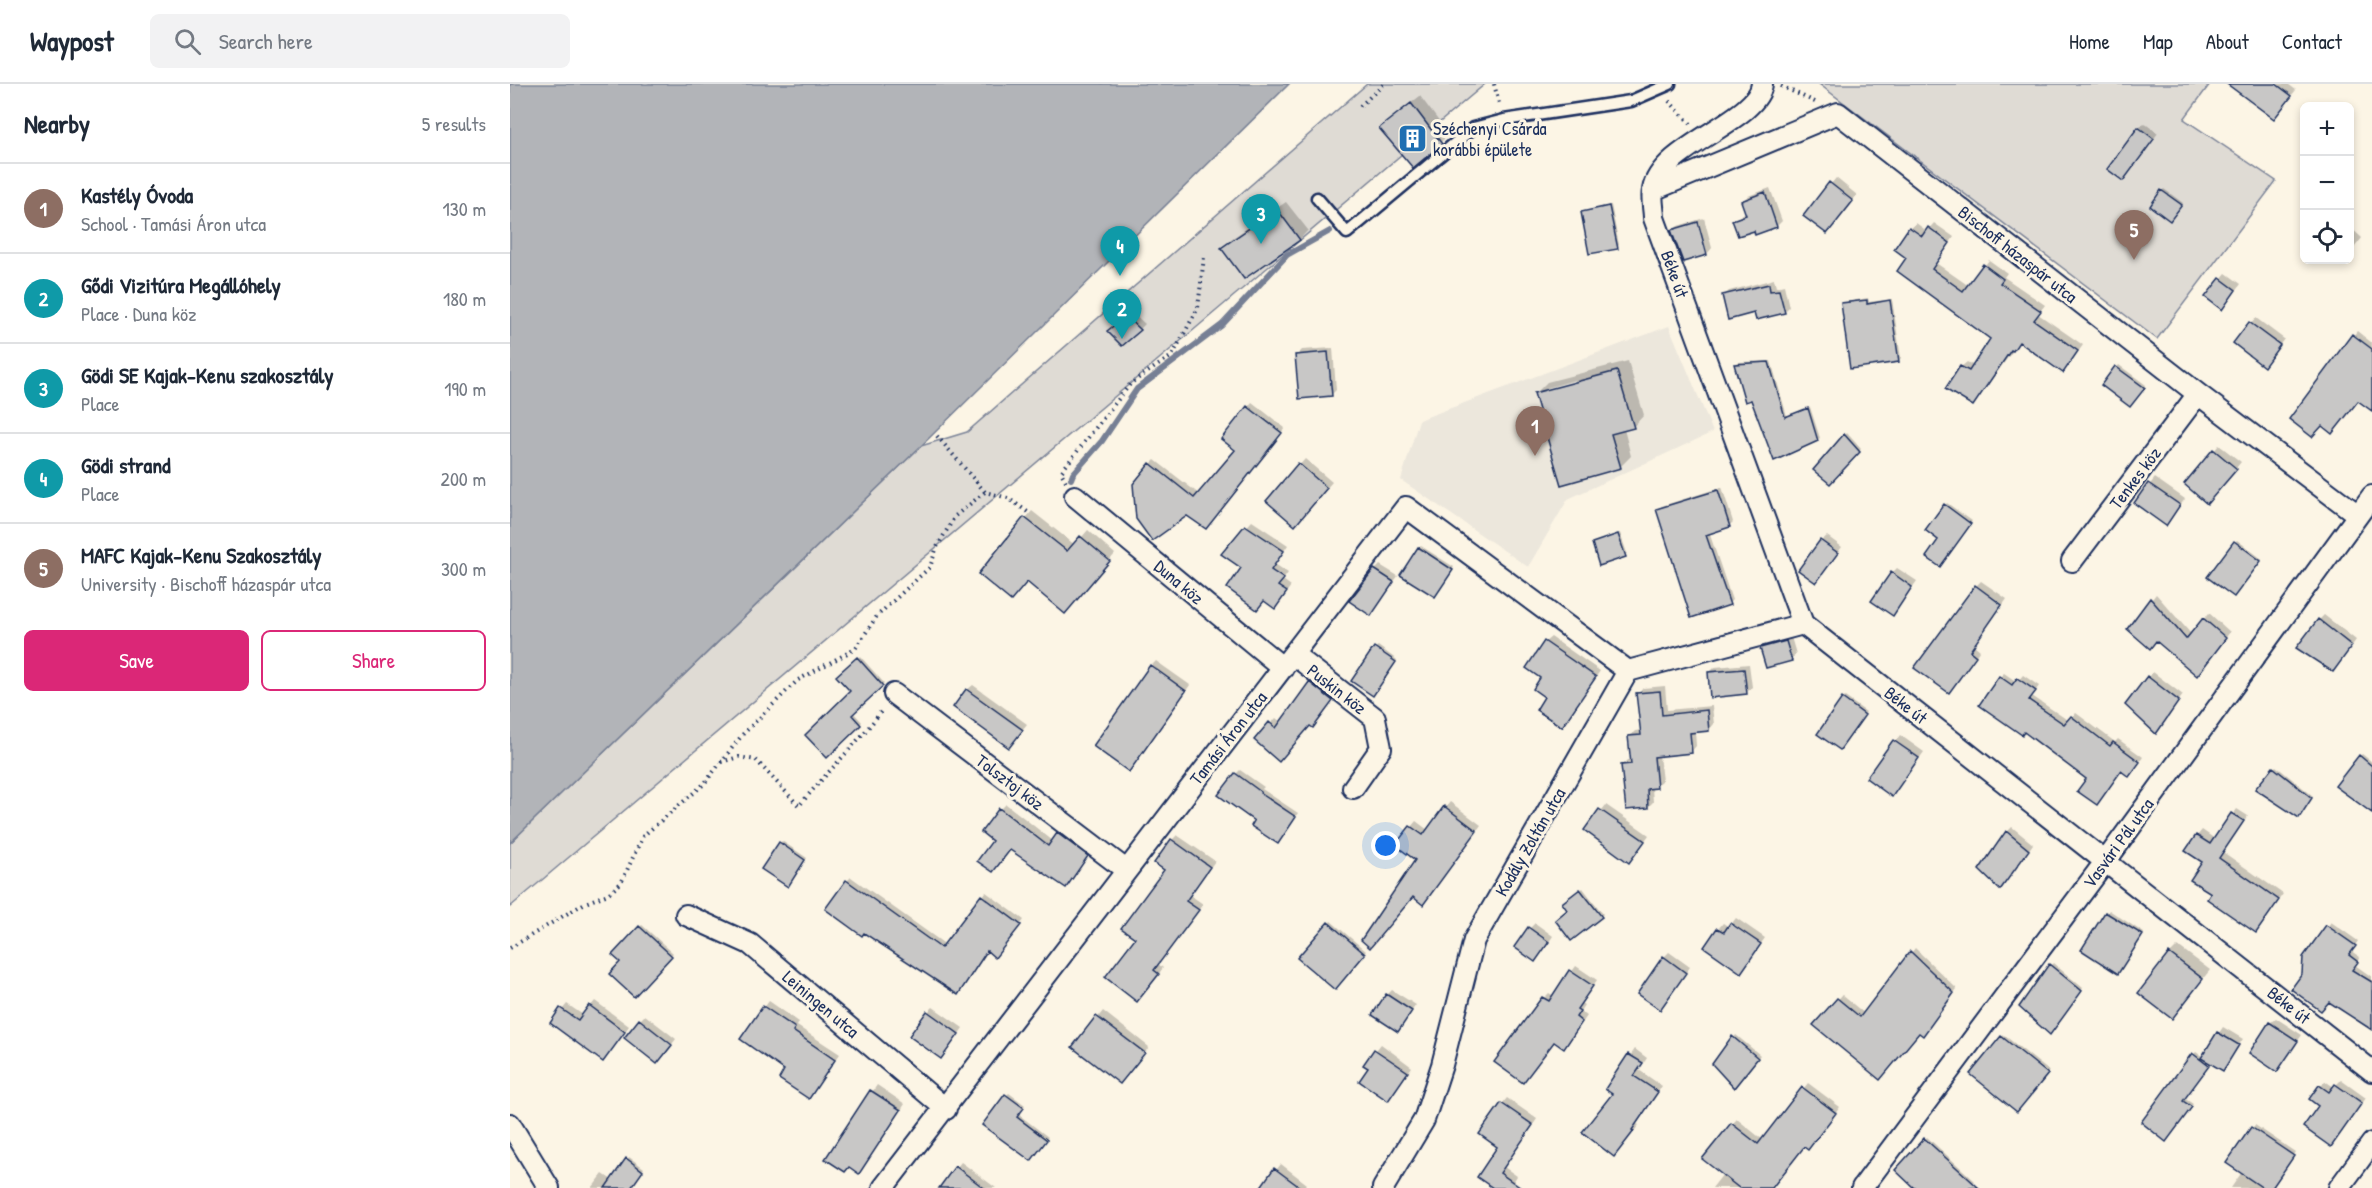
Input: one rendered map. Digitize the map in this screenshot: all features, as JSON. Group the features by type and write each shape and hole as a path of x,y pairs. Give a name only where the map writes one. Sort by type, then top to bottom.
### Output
{"street":[{"path":"1653,190 1660,174 1674,158 1753,101 1762,84"},
{"path":"1653,190 1838,113"},
{"name":"Bischoff házaspár utca","path":"1838,113 2198,394 2358,515"},
{"name":"Béke út","path":"1653,190 1654,218 1803,624 2372,1071"},
{"name":"Tenkes köz","path":"2072,561 2198,394"},
{"name":"Duna köz","path":"1075,496 1288,661"},
{"name":"Vasvári Pál utca","path":"1862,1188 2105,862 2372,496"},
{"name":"Tamási Áron utca","path":"883,1188 946,1109 1126,870 1406,507 1628,671"},
{"path":"1628,671 1803,624"},
{"name":"Puskin köz","path":"1288,661 1375,718 1381,748 1353,788"},
{"name":"Kodály Zoltán utca","path":"1383,1188 1424,1120 1442,1065 1474,940 1628,671"},
{"name":"Tolsztoj köz","path":"894,694 1126,870"},
{"name":"Leiningen utca","path":"686,915 750,944 946,1109"},
{"path":"510,1124 549,1188"},
{"path":"2339,1188 2372,1143"}],"lane":[{"path":"1317,198 1347,233 1473,128 1504,120 1631,100 1670,84"}],"path":[{"path":"1360,106 1384,84"},
{"path":"1494,84 1504,120"},
{"path":"1778,84 1838,113"},
{"path":"1075,496 1061,472 1131,383 1172,356 1198,308 1204,257"},
{"path":"937,436 986,492 1008,498 1029,513"},
{"path":"510,948 585,903 608,894 621,883 643,836 704,784 743,734 798,680 855,649 877,616 930,567 937,547 954,516 986,492"},
{"path":"721,762 739,757 756,760 799,806 823,777 861,739 894,694"}],"shaded area":[{"path":"510,84 1289,84 921,446 510,843"},
{"path":"1367,84 1485,84 510,907 510,843 921,446 967,432"},
{"path":"1819,84 2210,84 2184,119 2276,181 2157,339"},
{"path":"1669,326 1713,432 1568,499 1528,567 1401,480 1419,420"}],"building":[{"path":"2227,84 2276,84 2292,96 2274,119"},
{"name":"Széchenyi Csárda korábbi épülete","path":"1411,103 1442,144 1413,168 1379,128"},
{"path":"2138,127 2154,139 2123,181 2107,169"},
{"path":"1829,182 1853,201 1827,234 1803,216"},
{"path":"2161,190 2182,205 2170,221 2150,206"},
{"path":"1765,192 1777,227 1755,235 1754,231 1738,236 1732,220 1746,215 1741,201"},
{"path":"1609,206 1618,249 1589,254 1581,212"},
{"path":"1277,209 1300,240 1244,279 1221,248"},
{"path":"1698,222 1707,255 1683,262 1671,230"},
{"path":"1909,227 1922,236 1928,227 1950,243 1932,269 1963,291 1983,264 2003,279 2000,283 2041,311 2034,320 2078,351 2063,373 2019,342 2013,351 2011,350 1973,406 1945,389 1960,366 1969,371 1990,339 1897,271 1906,258 1894,249"},
{"path":"2220,278 2236,290 2222,310 2205,297"},
{"path":"1769,284 1770,291 1779,290 1785,313 1756,320 1754,313 1728,320 1722,295"},
{"path":"1867,300 1867,304 1890,300 1899,362 1850,369 1841,303"},
{"path":"1126,316 1141,330 1122,346 1107,331"},
{"path":"2249,322 2280,345 2264,367 2233,343"},
{"path":"2352,334 2372,349 2372,411 2358,401 2332,434 2322,426 2312,437 2289,419"},
{"path":"1328,352 1332,396 1299,399 1295,355"},
{"path":"1769,362 1785,417 1808,408 1818,441 1774,461 1751,400 1745,402 1734,364"},
{"path":"2115,366 2145,388 2130,407 2101,385"},
{"path":"1617,371 1634,428 1611,434 1621,468 1561,485 1534,393"},
{"path":"1247,406 1282,433 1206,529 1187,516 1152,541 1136,519 1133,484 1150,463 1194,498 1235,450 1221,439"},
{"path":"1844,434 1860,452 1830,484 1813,470"},
{"path":"2213,449 2237,469 2207,504 2184,484"},
{"path":"1298,463 1327,488 1295,526 1266,501"},
{"path":"2148,483 2180,505 2166,526 2134,503"},
{"path":"1718,490 1730,527 1706,535 1730,605 1691,618 1656,509"},
{"path":"1944,504 1971,524 1940,567 1926,557 1938,540 1925,530"},
{"path":"1024,517 1067,551 1080,536 1110,561 1065,614 1027,582 1011,601 978,574"},
{"path":"1245,525 1284,551 1271,570 1284,579 1278,586 1287,592 1275,609 1264,601 1257,610 1227,588 1241,568 1221,554"},
{"path":"1618,534 1626,557 1599,566 1592,543"},
{"path":"1820,540 1838,553 1816,583 1798,570"},
{"path":"2234,541 2261,561 2234,597 2207,577"},
{"path":"1418,547 1453,570 1435,597 1400,575"},
{"path":"1374,569 1394,582 1371,616 1349,601"},
{"path":"1891,572 1912,587 1893,616 1871,601"},
{"path":"1975,585 2002,605 1970,651 1976,656 1949,693 1914,668"},
{"path":"2150,598 2186,639 2203,618 2226,638 2197,676 2156,641 2150,649 2127,629"},
{"path":"2318,619 2352,646 2333,672 2296,648"},
{"path":"1544,641 1596,677 1562,727 1536,710 1544,697 1533,689 1540,678 1526,668"},
{"path":"1786,641 1792,661 1766,668 1760,648"},
{"path":"1374,647 1396,662 1373,696 1351,681"},
{"path":"857,657 883,686 852,715 861,725 827,758 805,735 850,691 836,676"},
{"path":"1150,665 1186,691 1129,772 1093,746"},
{"path":"1744,669 1747,694 1710,698 1708,672"},
{"path":"1999,676 2012,685 2017,678 2036,691 2029,700 2064,724 2071,716 2110,746 2113,742 2140,762 2129,777 2121,771 2097,805 2077,791 2086,779 2024,732 2022,735 1979,705"},
{"path":"2147,676 2179,701 2156,734 2125,705"},
{"path":"1309,682 1333,701 1313,728 1310,726 1279,762 1254,740 1269,722 1276,728"},
{"path":"966,689 1023,730 1009,748 953,707"},
{"path":"1660,691 1662,715 1707,710 1709,731 1690,733 1692,753 1654,757 1657,788 1647,789 1648,808 1626,810 1621,765 1631,764 1628,736 1641,735 1636,693"},
{"path":"1842,698 1865,715 1840,750 1817,734"},
{"path":"1893,740 1919,758 1892,797 1866,778"},
{"path":"2359,755 2372,766 2372,813 2335,786"},
{"path":"2273,767 2312,798 2299,818 2255,789"},
{"path":"1235,773 1296,817 1278,844 1251,826 1254,821 1218,795"},
{"path":"1444,806 1477,831 1423,905 1413,897 1370,948 1361,940 1415,860 1395,845 1410,826 1423,835"},
{"path":"999,808 1048,846 1057,833 1088,856 1066,888 1010,850 993,872 977,861 992,841 981,832"},
{"path":"1599,809 1645,841 1629,863 1584,830"},
{"path":"2231,813 2244,821 2219,858 2279,900 2256,933 2207,899 2211,893 2190,880 2202,862 2185,851 2196,835 2210,844"},
{"path":"2006,831 2029,850 2000,890 1979,870"},
{"path":"1171,839 1210,867 1186,901 1199,910 1154,970 1159,974 1137,1002 1105,977 1135,938 1121,928 1164,870 1154,863"},
{"path":"779,842 805,860 788,887 761,869"},
{"path":"846,880 941,948 981,895 1021,925 995,958 987,951 958,995 864,933 862,936 825,909"},
{"path":"1580,889 1602,917 1571,941 1555,920 1567,910 1562,903"},
{"path":"2105,912 2143,935 2118,974 2081,950"},
{"path":"1328,922 1365,954 1335,990 1297,958"},
{"path":"1730,923 1761,944 1741,973 1704,947 1717,928 1724,932"},
{"path":"2326,925 2356,946 2349,955 2358,962 2352,970 2372,982 2372,1030 2329,1002 2321,1011 2291,989 2302,974 2303,957"},
{"path":"639,926 672,956 634,997 609,974 620,962 612,955"},
{"path":"1528,927 1549,942 1535,962 1514,947"},
{"path":"1910,951 1954,993 1923,1036 1919,1033 1880,1080 1813,1025 1837,998 1860,1017"},
{"path":"2169,953 2203,979 2172,1019 2138,993"},
{"path":"1663,956 1686,973 1660,1010 1637,994"},
{"path":"2049,964 2082,991 2050,1035 2019,1007"},
{"path":"1569,970 1593,986 1577,1009 1580,1011 1576,1017 1582,1022 1564,1049 1554,1042 1523,1083 1494,1062 1542,997 1549,1001"},
{"path":"1386,994 1412,1011 1398,1032 1372,1015"},
{"path":"589,1005 625,1032 603,1062 550,1023 560,1008 578,1020"},
{"path":"763,1006 795,1028 793,1031 835,1060 809,1099 779,1079 784,1070 740,1039"},
{"path":"927,1011 959,1034 941,1059 909,1036"},
{"path":"1096,1016 1145,1053 1120,1084 1072,1047"},
{"path":"639,1019 672,1045 657,1064 624,1038"},
{"path":"2269,1022 2298,1041 2277,1072 2249,1053"},
{"path":"2217,1032 2239,1045 2223,1071 2201,1058"},
{"path":"1732,1036 1758,1058 1734,1088 1712,1064"},
{"path":"2001,1036 2048,1074 2017,1112 1970,1074"},
{"path":"1374,1049 1408,1072 1388,1101 1359,1081 1368,1068 1363,1065"},
{"path":"2192,1053 2209,1066 2183,1101 2192,1107 2166,1142 2141,1122"},
{"path":"1628,1054 1643,1063 1634,1076 1658,1092 1632,1130 1634,1131 1614,1157 1582,1132 1612,1094 1605,1089"},
{"path":"2335,1084 2362,1103 2331,1147 2303,1127 2318,1106 2309,1099 2319,1085 2329,1092"},
{"path":"1802,1087 1836,1113 1808,1150 1804,1147 1772,1188 1739,1188 1702,1159 1731,1123 1758,1144"},
{"path":"870,1090 901,1110 859,1174 849,1167 845,1172 825,1159"},
{"path":"1005,1094 1024,1108 1017,1117 1047,1140 1031,1161 982,1125"},
{"path":"1501,1103 1533,1125 1500,1173 1521,1188 1493,1188 1477,1177 1497,1147 1479,1134"},
{"path":"2251,1127 2294,1156 2272,1188 2263,1188 2226,1163"},
{"path":"1924,1138 1979,1188 1914,1188 1895,1170"},
{"path":"626,1158 643,1171 631,1188 605,1188"},
{"path":"955,1166 984,1188 939,1188"},
{"path":"1274,1168 1301,1188 1260,1188"}],"waterway":[{"path":"1071,479 1102,441 1137,389 1222,325 1287,255 1330,231"}],"place":[{"name":"Széchenyi Csárda korábbi épülete","path":"1412,138"},
{"name":"Gödi SE Kajak-Kenu szakosztály","path":"1261,244"},
{"name":"MAFC Kajak-Kenu Szakosztály","path":"2134,260"},
{"name":"Gödi strand","path":"1120,276"},
{"name":"Gődi Vizitúra Megállóhely","path":"1122,339"},
{"name":"Kastély Óvoda","path":"1535,456"}]}
